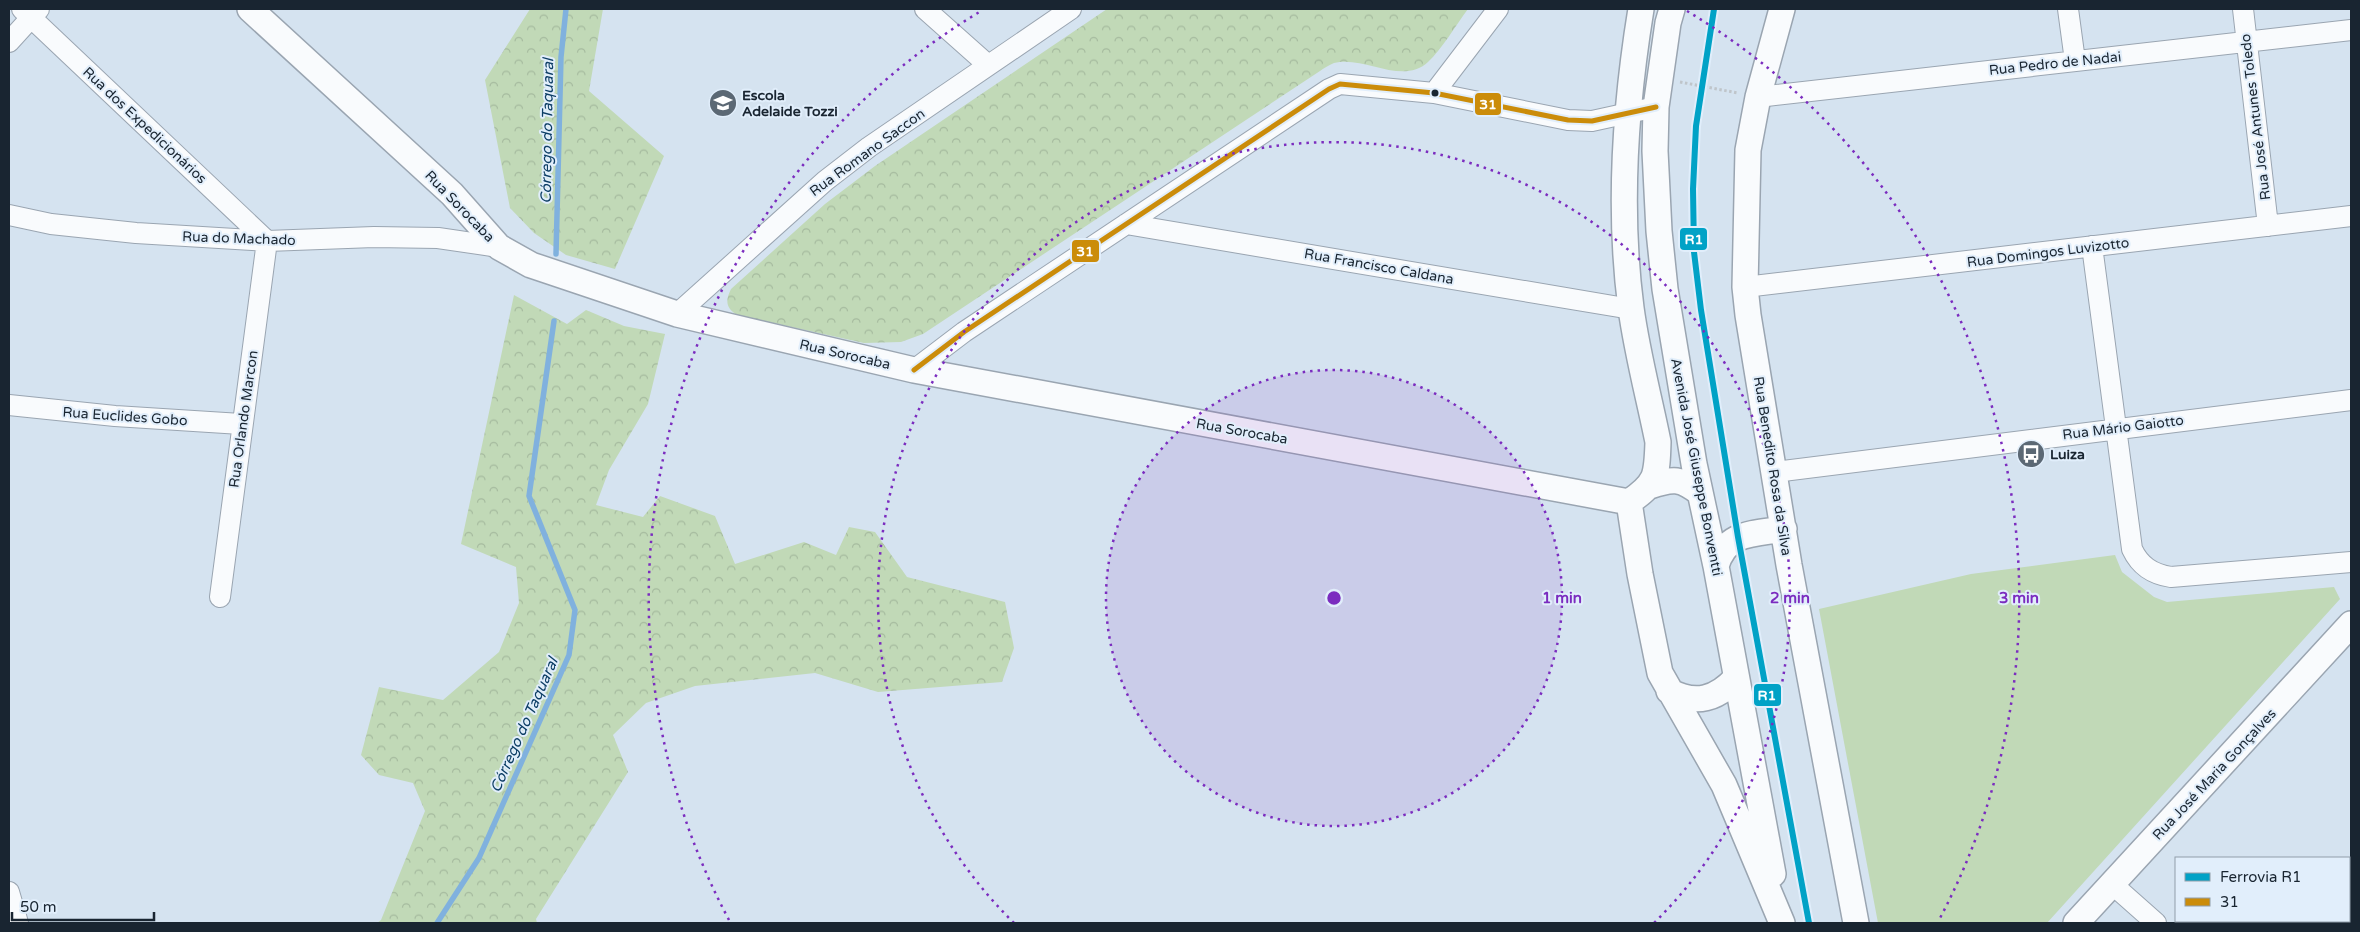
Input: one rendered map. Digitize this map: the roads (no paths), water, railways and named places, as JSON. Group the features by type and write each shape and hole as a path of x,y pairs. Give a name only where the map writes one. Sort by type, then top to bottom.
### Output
{"street":[{"name":"Rua Sorocaba","path":"250,9 452,194 499,247 531,265 677,314 914,370 1629,502"},
{"path":"925,9 988,65"},
{"name":"Rua Romano Saccon","path":"677,314 825,181 869,147 1072,9"},
{"path":"1434,93 1498,9"},
{"path":"1641,9 1626,115 1625,232 1631,309 1658,442 1658,460 1650,486"},
{"name":"Avenida José Giuseppe Bonventti","path":"1672,9 1668,23 1656,107 1655,168 1658,231 1666,290 1703,505 1782,923"},
{"name":"Rua Benedito Rosa da Silva","path":"1782,9 1758,97 1748,150 1745,287 1748,315 1784,528 1856,923"},
{"path":"2068,9 2075,61"},
{"name":"Rua José Antunes Toledo","path":"2243,9 2268,226"},
{"path":"9,42 31,12"},
{"name":"Rua dos Expedicionários","path":"31,12 267,241"},
{"name":"Rua Pedro de Nadai","path":"1758,97 2351,30"},
{"path":"914,370 964,332 1329,89 1340,84 1434,93 1568,120 1592,121 1656,107"},
{"name":"Rua do Machado","path":"9,215 51,224 136,233 267,241 374,237 438,238 499,247"},
{"name":"Rua Domingos Luvizotto","path":"1745,287 2351,216"},
{"name":"Rua Francisco Caldana","path":"1126,224 1631,309"},
{"name":"Rua Orlando Marcon","path":"220,597 241,424 267,241"},
{"path":"2092,246 2132,549 2138,561 2159,575 2171,577 2351,562"},
{"name":"Rua Mário Gaiotto","path":"1775,472 2351,400"},
{"name":"Rua Euclides Gobo","path":"9,406 115,416 241,424"},
{"path":"1629,502 1650,486 1668,480 1680,481 1688,484 1703,505 1738,537"},
{"name":"Avenida José Giuseppe Bonventti","path":"1629,502 1655,655 1660,673 1724,785 1782,923"},
{"path":"1716,566 1724,549 1738,537 1784,528"},
{"name":"Rua José Maria Gonçalves","path":"2076,923 2351,624"},
{"path":"1669,691 1681,697 1694,700 1706,699 1717,695 1736,678"},
{"path":"2112,884 2156,923"},
{"path":"9,892 18,923"}],"waterway":[{"name":"Córrego do Taquaral","path":"556,254 561,57 566,9"},
{"name":"Córrego do Taquaral","path":"437,923 479,858 569,655 575,610 529,496 554,321"}],"rail line":[{"name":"R1","path":"1714,9 1696,126 1693,189 1694,252 1701,310 1738,537 1809,923"}],"place":[{"name":"Escola Adelaide Tozzi","path":"723,103"},
{"name":"Luiza","path":"2031,454"}]}
